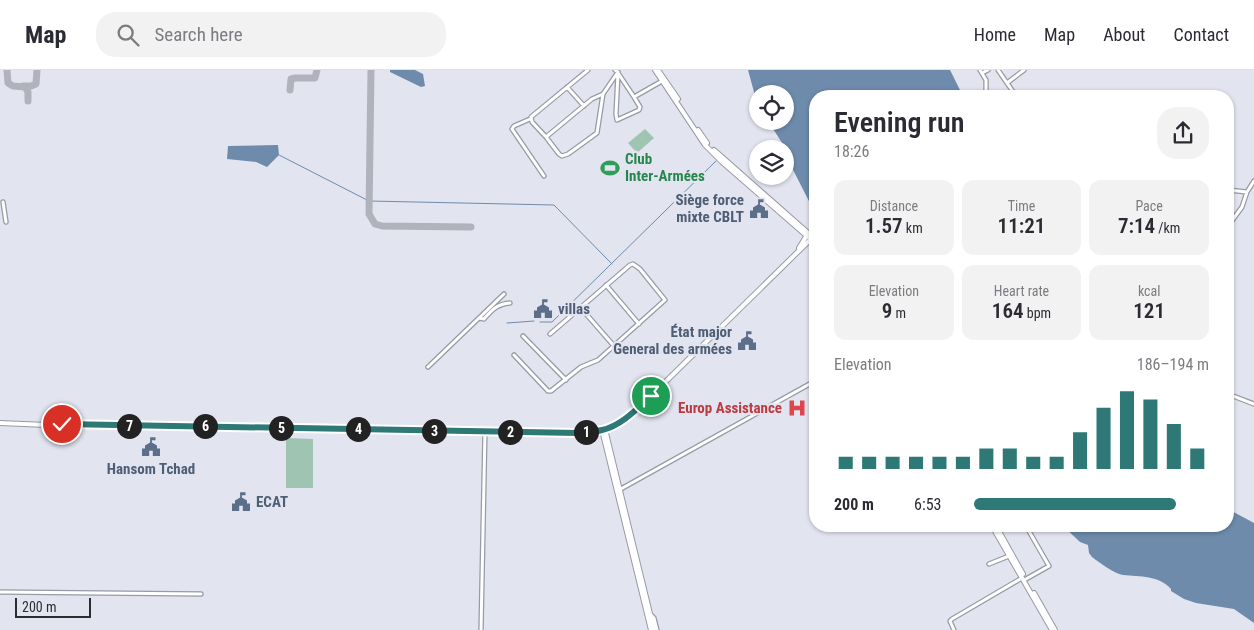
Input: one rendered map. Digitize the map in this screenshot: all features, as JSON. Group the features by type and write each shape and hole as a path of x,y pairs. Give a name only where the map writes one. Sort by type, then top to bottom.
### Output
{"main road":[{"path":"657,70 709,149 802,231 808,234"},
{"path":"662,78 711,147 808,234"},
{"path":"802,231 803,245"},
{"path":"0,423 47,426 62,424 563,434 605,431 628,416 651,396 798,251 808,234"},
{"path":"803,245 809,243"},
{"path":"605,431 618,491 654,630"},
{"path":"997,532 1009,556 1024,579"},
{"path":"998,532 1053,630"}],"street":[{"path":"544,176 512,130 514,126 530,119 539,109 588,70"},
{"path":"986,90 986,80 981,72 988,70"},
{"path":"998,70 1012,90"},
{"path":"1007,83 1024,70"},
{"path":"530,119 562,156 568,154 594,136 598,129 603,94 616,71"},
{"path":"616,71 640,107 639,110 617,120 616,71"},
{"path":"634,97 662,78"},
{"path":"567,87 584,106"},
{"path":"546,137 584,106 603,94"},
{"path":"1234,218 1242,208 1247,192 1254,181"},
{"path":"1234,191 1247,192"},
{"path":"3,202 6,222"},
{"path":"514,355 548,391 551,391 581,367 598,360 665,300 640,269 634,264 630,265 550,334"},
{"path":"606,285 639,324"},
{"path":"428,366 504,294"},
{"path":"478,318 484,319 495,307 510,303"},
{"path":"580,307 614,346"},
{"path":"522,336 566,380"},
{"path":"618,491 809,384"},
{"path":"1234,396 1254,404"},
{"path":"482,630 485,431"},
{"path":"954,630 950,624 952,619 1049,566 1029,532"},
{"path":"989,564 1009,556"},
{"path":"0,592 201,594"}],"green space":[{"path":"645,129 654,138 637,153 628,143"},
{"path":"286,438 313,439 313,488 286,488"}],"water":[{"path":"390,70 415,70 423,74 425,86 421,87 390,72"},
{"path":"748,70 950,70 960,90 809,90 809,201 794,172 794,140 780,140 774,130 794,130 794,85 752,85"},
{"path":"278,145 279,155 267,167 256,162 227,159 228,146"},
{"path":"1234,512 1254,523 1254,623 1234,609 1196,603 1184,599 1171,591 1161,581 1115,572 1092,557 1089,553 1088,545 1080,542 1069,532 1234,532"}],"waterway":[{"path":"279,155 369,201 554,205 612,264"},
{"path":"540,322 552,322 716,161"},
{"path":"507,323 534,321"}],"taxiway":[{"path":"7,70 8,83 13,86 25,87 28,92 28,101"},
{"path":"23,86 36,84 37,70"},
{"path":"290,90 291,79 315,78 317,70"},
{"path":"371,70 369,214 375,224 382,226 471,227"}],"place":[{"name":"Club Inter-Armées","path":"610,168"},
{"name":"Siège force mixte CBLT","path":"759,209"},
{"name":"villas","path":"543,309"},
{"name":"État major General des armées","path":"747,341"},
{"name":"Europ Assistance","path":"797,408"},
{"name":"Hansom Tchad","path":"151,447"},
{"name":"ECAT","path":"241,502"}],"route":[{"path":"62,424 485,431 548,434 578,433 610,427 628,416 651,396"}]}
